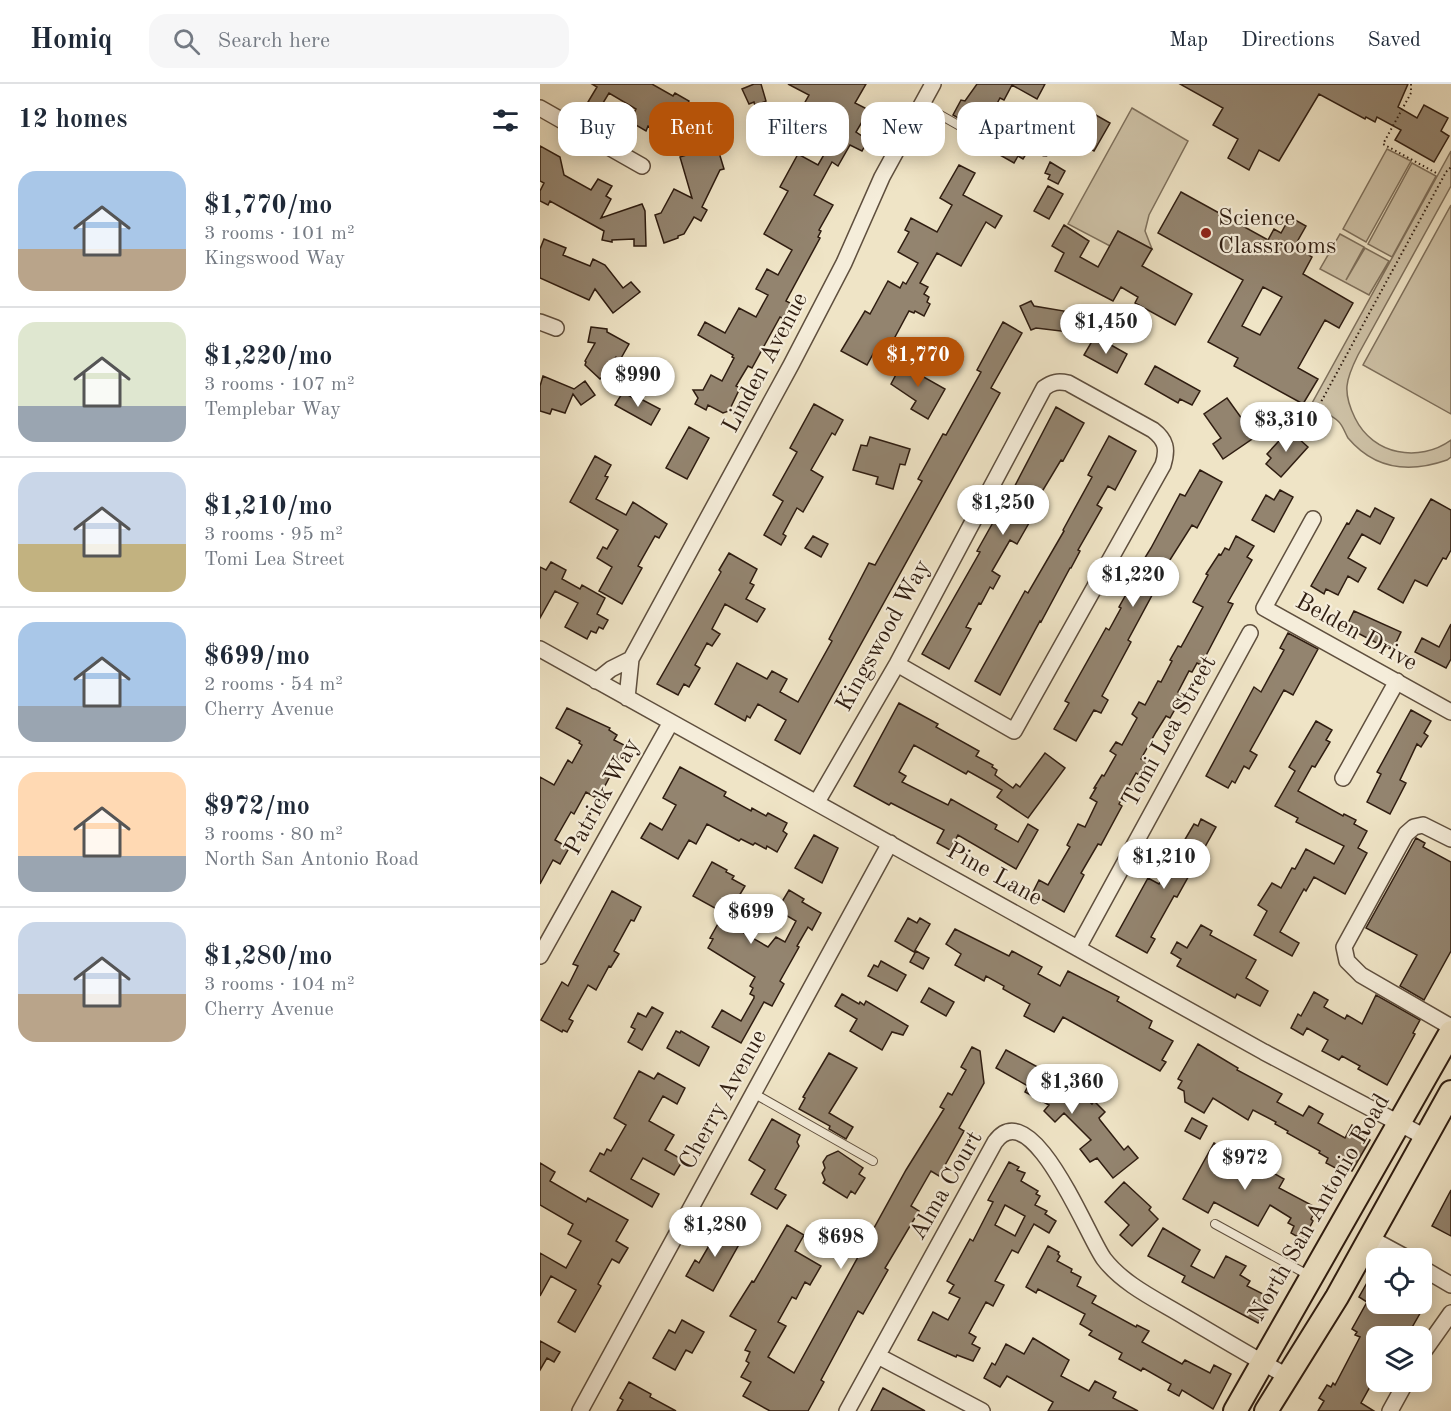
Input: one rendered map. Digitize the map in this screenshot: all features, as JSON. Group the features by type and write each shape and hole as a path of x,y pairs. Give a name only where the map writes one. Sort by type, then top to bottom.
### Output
{"main road":[{"name":"North San Antonio Road","path":"1235,1411 1451,1032"},
{"path":"1266,1411 1337,1297 1451,1092"}],"street":[{"name":"Linden Avenue","path":"923,102 933,84"},
{"path":"540,108 642,166"},
{"name":"Linden Avenue","path":"627,698 631,659 791,365 844,263 893,156"},
{"path":"540,322 556,328"},
{"name":"Kingswood Way","path":"817,802 897,664 1039,394 1050,383 1058,381 1068,383 1162,437 1166,447 1163,465 1014,731 897,664"},
{"name":"Belden Drive","path":"1313,519 1264,608 1451,712"},
{"name":"Tomi Lea Street","path":"1078,948 1250,633"},
{"name":"Pine Lane","path":"540,649 1264,1052 1427,1138"},
{"name":"Linden Avenue","path":"596,681 631,659"},
{"path":"1342,778 1397,681"},
{"name":"Patrick Way","path":"540,956 671,722"},
{"path":"1451,839 1423,825 1414,827 1406,834 1344,947 1347,961 1361,975 1451,1027"},
{"name":"Cherry Avenue","path":"580,1411 890,843"},
{"name":"Alma Court","path":"847,1411 995,1142 1000,1136 1014,1132 1030,1138 1044,1155 1064,1183 1089,1235 1104,1259 1120,1275 1143,1292 1287,1376"},
{"path":"1370,1238 1388,1248"},
{"path":"1432,1274 1451,1285"},
{"path":"1432,1340 1451,1313"},
{"path":"878,1356 982,1411"},
{"path":"1390,1411 1400,1392"}],"lane":[{"path":"753,1093 873,1161"},
{"path":"1215,1224 1311,1277"}],"path":[{"path":"1411,84 1411,93 1383,144 1438,174"},
{"path":"1315,414 1446,172 1451,167"}],"shaded area":[{"path":"1132,108 1188,141 1149,215 1145,231 1152,249 1118,231 1110,246 1068,224"},
{"path":"1387,149 1411,161 1366,242 1343,229"},
{"path":"1451,151 1451,186 1358,355 1348,382 1348,399 1355,418 1363,431 1385,447 1411,453 1438,447 1451,440 1451,457 1447,460 1420,467 1394,466 1370,457 1358,449 1336,419 1311,405"},
{"path":"1412,163 1436,176 1392,257 1368,244"},
{"path":"1451,205 1451,414 1363,365"},
{"path":"1340,234 1364,247 1346,280 1365,248 1389,261 1369,295 1320,269"}],"building":[{"path":"592,84 652,84 673,96 675,93 689,101 649,102 649,127 646,131 637,126 637,102 624,102 609,93 604,102 588,102 597,87"},
{"path":"761,84 766,101 748,102 742,89"},
{"path":"788,84 866,84 855,103 861,106 861,124 856,132 861,135 861,150 850,145 849,147 849,102 805,102 809,95"},
{"path":"977,84 1045,84 1037,99 1012,85 1004,100 1000,98 998,102 960,102 965,101"},
{"path":"1180,84 1408,84 1398,107 1417,118 1424,105 1448,118 1441,131 1449,136 1434,162 1395,140 1401,130 1377,117 1375,122 1366,117 1365,119 1319,94 1279,161 1259,150 1249,170 1228,158 1238,139 1213,125 1223,108"},
{"path":"1097,116 1110,123 1097,146"},
{"path":"540,146 560,157 564,175 591,190 598,179 612,186 606,196 611,199 601,218 642,204 645,211 646,246 634,246 634,239 612,240 612,242 602,240 604,231 550,201 548,205 540,201 540,191 544,183 540,181"},
{"path":"720,156 724,169 720,170 702,207 707,210 701,221 694,217 684,234 664,243 655,215 661,213 674,189 692,198 680,157"},
{"path":"797,156 802,156 818,165 823,156 844,156 838,166 832,162 814,195 833,205 819,230 821,231 818,237 820,238 786,301 792,304 784,319 780,317 752,368 748,366 736,386 740,388 729,411 723,413 708,405 706,410 695,404 698,398 693,390 703,390 711,375 722,381 734,358 733,355 698,335 705,322 725,333 739,308 756,317 768,295 756,289 767,269 778,275 792,250 764,234 788,191 780,187"},
{"path":"1002,156 1018,156 1014,163"},
{"path":"1050,162 1065,171 1058,184 1048,179 1050,175 1045,173"},
{"path":"959,165 975,173 963,195 1002,216 995,228 986,222 961,266 937,253 920,283 928,287 924,294 929,297 927,302 930,304 924,316 915,311 914,313 909,311 888,350 878,345 867,365 841,351 865,311 870,314 888,281 900,288 903,282 906,284 918,263 898,252 909,232 905,230 911,218 937,232 952,205 940,198"},
{"path":"1048,186 1063,194 1049,219 1034,211"},
{"path":"1181,192 1268,240 1274,229 1281,233 1290,217 1306,226 1296,247 1312,257 1303,274 1353,303 1339,328 1325,320 1298,368 1318,379 1303,404 1234,366 1238,358 1208,342 1243,280 1158,233","holes":["1263,287 1282,297 1260,335 1242,326"]},
{"path":"1064,225 1089,241 1080,257 1098,267 1118,231 1152,249 1142,266 1192,294 1175,325 1135,303 1138,297 1121,287 1113,301 1055,271 1064,253 1052,246"},
{"path":"544,239 566,248 563,255 590,266 593,259 605,265 623,288 631,282 640,292 613,313 595,289 589,300 540,278 540,249"},
{"path":"1031,301 1034,306 1064,311 1063,315 1071,316 1069,332 1036,328 1031,330 1020,306"},
{"path":"1003,322 1022,333 991,388 1000,393 800,754 775,740 786,720 758,704 750,718 747,716 745,721 715,704 737,663 767,679 772,671 787,679 780,692 798,702 832,641 829,639 869,563 875,565 922,481 918,479 943,434 946,435 981,372 977,370"},
{"path":"591,327 607,329 607,332 629,344 620,360 616,357 600,379 585,365 595,343 588,342"},
{"path":"1095,336 1127,354 1117,373 1084,355"},
{"path":"907,354 919,361 913,371 945,389 928,419 911,409 916,401 891,384"},
{"path":"1155,366 1200,391 1192,405 1180,399 1178,403 1145,384"},
{"path":"543,376 574,389 585,381 595,395 581,405 573,394 565,413 552,409 550,414 540,411 540,386"},
{"path":"623,392 660,409 651,425 615,405"},
{"path":"1227,398 1255,437 1223,459 1213,444 1221,438 1204,414"},
{"path":"814,404 843,420 835,435 832,433 811,470 823,477 803,512 797,508 783,534 786,536 781,545 764,535 783,501 773,495 797,452 790,448"},
{"path":"1056,407 1084,423 1063,461 1061,460 1025,520 1029,523 1017,544 1010,540 992,571 1000,576 993,589 990,587 981,604 979,603 966,627 971,629 949,669 922,654 980,552 977,551 995,519 1001,522 1012,501 1008,499"},
{"path":"689,427 709,438 687,479 666,468"},
{"path":"1289,430 1308,447 1281,477 1266,464 1271,458 1267,454"},
{"path":"1109,436 1136,451 1115,490 1108,486 1097,505 1102,508 1000,695 975,681 1025,591 1028,593 1064,531 1092,477 1088,475"},
{"path":"870,437 910,449 905,465 900,464 893,489 876,484 878,477 853,470 861,445 867,446"},
{"path":"595,456 611,465 605,476 608,477 596,499 626,515 633,502 667,524 659,538 655,536 638,566 642,568 622,604 599,591 612,567 597,558 603,547 607,549 618,530 570,502"},
{"path":"1200,470 1222,482 1197,528 1192,525 1168,563 1162,560 1149,582 1157,586 1102,696 1108,700 1101,713 1094,710 1076,741 1054,729 1069,703 1065,701 1106,628 1109,630 1121,608 1119,607 1129,589 1125,587 1133,572 1135,574 1151,548 1180,494 1185,496"},
{"path":"1280,490 1293,497 1274,532 1252,520 1266,495 1274,500"},
{"path":"1431,499 1451,510 1451,550 1446,559 1443,558 1427,586 1415,580 1403,603 1378,589"},
{"path":"1375,508 1394,518 1380,544 1362,534 1348,558 1366,568 1358,582 1348,576 1338,595 1326,589 1324,594 1311,586 1347,523 1349,524 1357,510 1370,517"},
{"path":"813,536 828,544 821,557 805,548"},
{"path":"1236,536 1254,546 1247,557 1252,560 1228,602 1233,604 1201,665 1197,663 1192,672 1189,671 1178,692 1183,695 1170,718 1166,716 1141,759 1147,762 1139,775 1136,773 1119,804 1122,806 1101,845 1098,844 1081,873 1084,875 1064,912 1032,894 1039,880 1048,885 1070,847 1067,845 1078,824 1085,827 1097,802 1090,798 1096,788 1094,788 1116,755 1110,751 1116,742 1122,745 1137,718 1132,714 1139,702 1145,705 1158,681 1161,682 1172,661 1170,660 1178,646 1181,647 1203,607 1193,602 1208,575 1206,574 1219,554 1221,555 1225,548 1229,550"},
{"path":"729,553 757,569 750,583 754,585 746,599 765,609 757,622 725,604 712,629 720,634 712,646 707,643 695,665 700,668 689,687 684,684 678,695 657,684 721,572 719,570"},
{"path":"551,562 566,570 562,579 580,589 582,585 605,598 597,614 608,620 603,629 599,627 596,633 591,631 587,639 565,627 578,603 555,591 540,618 540,567 546,570"},
{"path":"1354,611 1401,632 1392,651 1346,627"},
{"path":"1451,624 1451,659 1446,668 1415,652 1422,638 1439,647"},
{"path":"1288,633 1318,649 1293,695 1284,690 1250,751 1257,755 1249,769 1244,766 1235,783 1232,781 1228,788 1206,776 1254,687 1261,692 1284,650 1280,648"},
{"path":"899,703 938,724 936,727 979,751 976,756 993,765 992,767 997,770 995,775 1013,788 1016,784 1020,787 1045,753 1065,768 1028,818 997,797 1002,790 968,771 966,774 914,745 899,772 906,776 902,782 948,805 951,799 997,825 995,829 1018,842 1028,824 1038,830 1016,869 958,835 950,850 937,843 944,830 854,786"},
{"path":"567,708 610,728 609,730 617,735 614,740 626,746 598,799 586,792 574,814 571,812 555,840 569,848 560,864 553,860 540,884 540,777 554,785 568,760 572,763 582,745 580,741 556,728"},
{"path":"1411,710 1431,721 1424,733 1428,736 1421,747 1417,744 1400,780 1406,783 1390,814 1367,802 1381,774 1377,772"},
{"path":"1316,721 1332,730 1326,740 1330,742 1315,767 1312,766 1298,791 1343,816 1344,814 1356,820 1354,824 1367,831 1358,848 1367,853 1345,894 1314,877 1306,891 1304,889 1280,932 1299,943 1292,956 1254,935 1267,911 1258,905 1272,883 1281,888 1306,849 1334,864 1344,846 1296,822 1298,818 1275,806 1295,771 1289,767"},
{"path":"680,767 726,792 724,796 751,811 752,808 766,816 768,813 787,823 783,831 787,834 777,852 767,846 766,849 755,843 753,845 741,839 739,841 707,824 696,844 689,840 678,859 641,838 650,823 662,830 676,805 663,798"},
{"path":"1201,819 1216,827 1177,897 1174,896 1151,937 1155,939 1147,953 1116,936 1148,878 1159,884 1194,824 1198,826"},
{"path":"814,835 838,848 822,883 795,868"},
{"path":"1416,838 1425,843 1423,847 1451,862 1451,951 1424,1000 1400,986 1417,955 1366,928"},
{"path":"712,862 727,870 726,872 734,876 732,879 745,886 736,901 740,903 734,913 743,918 737,929 768,947 776,937 785,942 796,921 777,910 789,890 804,899 802,902 821,913 812,930 808,927 797,946 799,947 780,981 784,984 772,1006 764,1002 741,1043 712,1027 722,1010 741,1021 754,998 750,994 753,988 750,986 755,977 708,948 713,939 710,938 724,913 693,896"},
{"path":"612,891 641,907 614,951 619,954 611,967 609,966 596,990 588,985 569,1019 573,1021 567,1032 563,1030 562,1032 541,1020 562,982 568,986 578,966 573,964"},
{"path":"908,918 917,923 920,918 930,924 914,952 895,941"},
{"path":"1201,925 1212,931 1210,935 1256,960 1246,978 1268,991 1260,1006 1237,994 1235,998 1177,966 1181,959 1171,953 1177,942 1187,948"},
{"path":"955,929 1009,956 1012,951 1042,967 1038,974 1060,986 1068,971 1119,997 1117,1001 1152,1021 1149,1028 1173,1041 1162,1060 1166,1062 1160,1071 1063,1017 1054,1032 1024,1016 1030,1004 1003,989 1004,986 986,976 984,981 955,965 961,954 946,944"},
{"path":"916,951 929,958 923,969 910,962"},
{"path":"881,961 906,975 897,991 868,976 874,965 878,967"},
{"path":"929,988 954,1002 946,1016 921,1002"},
{"path":"1314,992 1328,1000 1324,1007 1345,1019 1347,1015 1362,1024 1376,995 1420,1020 1413,1033 1415,1034 1387,1085 1358,1069 1360,1066 1342,1056 1339,1060 1322,1051 1328,1040 1307,1028 1303,1035 1291,1028 1298,1014 1301,1016"},
{"path":"842,994 859,1004 860,1002 864,1005 866,1001 908,1026 903,1035 892,1032 882,1050 850,1031 857,1019 835,1006"},
{"path":"652,1007 663,1013 642,1050 628,1042 635,1029 631,1027 638,1013 646,1017"},
{"path":"676,1031 680,1033 681,1031 709,1047 699,1066 667,1048"},
{"path":"1198,1044 1238,1068 1237,1070 1282,1094 1277,1102 1303,1116 1309,1106 1323,1114 1318,1123 1345,1138 1352,1125 1369,1134 1366,1138 1370,1140 1352,1171 1346,1168 1343,1172 1326,1163 1328,1158 1319,1153 1320,1151 1287,1133 1288,1131 1275,1124 1276,1122 1253,1110 1248,1120 1213,1098 1204,1113 1185,1102 1184,1091 1178,1088 1182,1081 1178,1079"},
{"path":"972,1047 980,1051 984,1083 959,1128 964,1131 939,1176 931,1171 911,1206 919,1211 885,1268 888,1270 863,1314 858,1311 821,1380 824,1382 808,1411 770,1411 743,1396 751,1382 741,1377 749,1363 746,1361 750,1352 745,1350 756,1330 730,1316 752,1281 754,1282 787,1225 804,1235 795,1251 821,1266 810,1285 805,1282 796,1299 792,1297 778,1322 786,1326 768,1357 794,1373 906,1170 944,1109 940,1107 948,1093 952,1095 966,1070 961,1067"},
{"path":"1006,1050 1047,1072 1041,1083 1046,1086 1044,1089 1057,1102 1061,1098 1063,1100 1075,1088 1092,1104 1094,1101 1105,1112 1099,1118 1100,1120 1124,1150 1128,1146 1138,1158 1113,1178 1097,1158 1090,1162 1080,1149 1091,1140 1064,1113 1055,1122 1044,1111 1049,1105 1025,1092 1028,1086 996,1068"},
{"path":"829,1053 857,1068 829,1113 853,1127 846,1139 829,1129 830,1126 799,1109 805,1098 803,1097"},
{"path":"639,1071 654,1079 658,1073 685,1088 677,1104 663,1096 649,1121 674,1135 665,1150 683,1160 674,1175 643,1158 631,1179 659,1194 652,1207 590,1171 600,1153 604,1155 607,1149 611,1151 626,1125 614,1118"},
{"path":"1192,1118 1207,1126 1200,1139 1185,1131"},
{"path":"772,1119 800,1135 797,1142 799,1146 775,1189 786,1195 777,1209 751,1194 765,1170 749,1160"},
{"path":"1214,1143 1235,1151 1240,1156 1237,1161 1264,1177 1268,1170 1284,1179 1279,1188 1317,1208 1303,1240 1291,1233 1294,1226 1288,1223 1291,1218 1270,1205 1258,1226 1214,1202 1208,1213 1183,1199"},
{"path":"838,1151 863,1168 859,1174 865,1178 855,1194 851,1191 847,1198 823,1183 825,1180 822,1173 825,1168 823,1162 827,1156"},
{"path":"1009,1162 1019,1167 1017,1170 1025,1173 1021,1181 1038,1191 1036,1194 1040,1196 1035,1205 1047,1211 1045,1214 1056,1221 1049,1233 1034,1224 1018,1253 1012,1250 995,1281 1004,1285 993,1306 986,1302 969,1333 976,1337 972,1344 980,1348 973,1361 957,1355 956,1357 918,1340 933,1312 948,1320 960,1298 949,1293 954,1285 947,1281 970,1239 973,1241 993,1202 988,1200","holes":["1005,1205 1025,1216 1015,1236 995,1225"]},
{"path":"540,1163 555,1172 550,1181 586,1202 588,1198 628,1220 616,1241 628,1248 619,1263 612,1259 598,1284 600,1288 575,1332 558,1322 576,1290 551,1276 540,1296 540,1253 566,1268 581,1241 568,1234 573,1224 540,1205"},
{"path":"1124,1182 1151,1207 1149,1210 1158,1219 1132,1246 1120,1235 1129,1225 1105,1202"},
{"path":"1451,1190 1451,1236 1432,1226"},
{"path":"715,1224 742,1239 713,1291 686,1276 695,1260 699,1263 710,1244 705,1242"},
{"path":"1163,1228 1200,1250 1191,1266 1214,1278 1226,1256 1246,1266 1240,1275 1250,1281 1247,1286 1271,1298 1258,1323 1182,1282 1185,1276 1148,1256"},
{"path":"1048,1246 1059,1252 1060,1256 1057,1261 1081,1277 1077,1286 1096,1296 1092,1303 1136,1327 1137,1325 1149,1331 1142,1342 1182,1364 1185,1360 1210,1373 1214,1365 1231,1374 1213,1409 1182,1390 1179,1396 1168,1390 1171,1384 1143,1368 1141,1371 1119,1359 1122,1353 1089,1335 1092,1331 1080,1324 1085,1314 1038,1289 1036,1293 1026,1287"},
{"path":"1366,1285 1366,1301 1359,1297"},
{"path":"1366,1304 1366,1314 1420,1314 1413,1326 1366,1326 1367,1392 1361,1403 1374,1411 1318,1411 1324,1401 1319,1398 1327,1385 1331,1387 1333,1383 1335,1385 1360,1337 1355,1335 1357,1332 1352,1329"},
{"path":"682,1320 704,1332 692,1353 686,1350 675,1370 653,1358 669,1330 675,1333"},
{"path":"1033,1338 1069,1360 1061,1376 1089,1391 1095,1381 1116,1392 1113,1398 1138,1411 1048,1411 1053,1402 1007,1376 1000,1387 984,1378 992,1363 995,1365 1006,1344 1024,1354"},
{"path":"540,1341 560,1352 554,1362 547,1358 540,1370"},
{"path":"629,1382 676,1411 617,1411 623,1400 620,1398"},
{"path":"883,1388 925,1411 871,1411"}],"place":[{"name":"Science Classrooms","path":"1206,233"}]}
